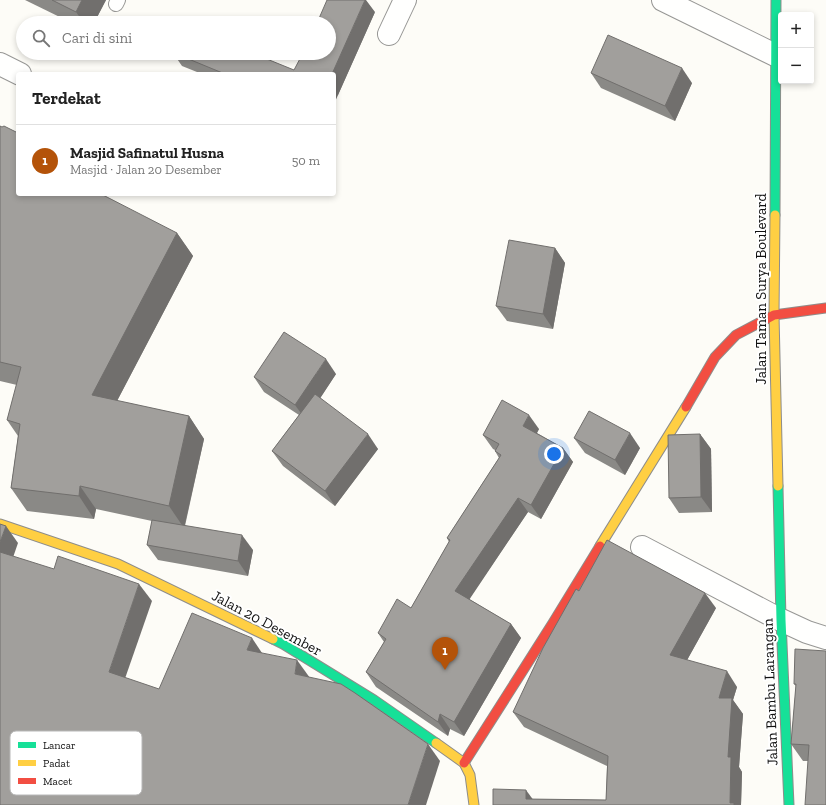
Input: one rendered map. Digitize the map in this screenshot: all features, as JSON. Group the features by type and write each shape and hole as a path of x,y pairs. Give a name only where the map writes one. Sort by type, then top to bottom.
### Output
{"street":[{"path":"389,34 405,0"},
{"path":"663,0 775,55"},
{"name":"Jalan Taman Surya Boulevard","path":"776,0 774,315 780,578"},
{"path":"0,64 16,72"},
{"path":"474,805 470,775 464,763 558,616 715,357 736,335 774,315 826,308"},
{"name":"Jalan 20 Desember","path":"0,524 118,564 283,644 374,700 464,763"},
{"path":"642,546 781,620 807,632 826,638"},
{"name":"Jalan Bambu Larangan","path":"780,578 789,805"}],"building":[{"path":"52,0 82,0 76,12"},
{"path":"327,0 365,0 333,72 220,72 191,60 269,60 294,70 299,60 336,60 336,16 320,16"},
{"path":"608,35 682,68 665,106 591,73"},
{"path":"0,126 4,126 16,132 16,196 105,196 177,233 92,395 189,416 169,506 80,486 79,496 11,488 20,424 7,420 21,367 0,362"},
{"path":"509,240 555,248 543,314 496,306"},
{"path":"284,332 326,359 295,405 254,377"},
{"path":"315,394 368,434 325,491 272,451"},
{"path":"502,400 529,415 523,426 563,448 531,505 518,498 455,591 511,624 454,722 440,714 438,722 366,672 386,639 378,633 397,599 411,608 450,540 447,538 501,455 495,451 499,444 483,435"},
{"path":"589,411 630,433 615,460 574,438"},
{"path":"700,434 701,497 669,498 668,435"},
{"path":"152,520 242,535 238,561 147,545"},
{"path":"0,524 6,526 0,542"},
{"path":"607,540 705,593 670,655 727,671 719,698 732,698 728,757 731,757 730,803 734,803 734,805 493,805 493,789 526,790 526,799 606,800 608,756 513,712 543,648 576,589 579,591"},
{"path":"0,552 54,569 58,556 139,584 109,672 159,689 192,613 252,638 247,650 297,660 295,674 341,684 428,744 408,805 0,805"},
{"path":"795,649 826,651 826,805 805,805 809,745 791,744 796,684 794,684"}],"traffic: fast":[{"path":"775,215 776,0"},
{"path":"778,486 781,620 789,805"},
{"path":"273,639 374,700 436,743"}],"traffic: slow":[{"path":"775,215 774,315 778,486"},
{"path":"600,546 686,407"},
{"path":"0,524 118,564 273,639"},
{"path":"436,743 464,763 470,775 474,805"}],"traffic: jam":[{"path":"686,407 715,357 736,335 774,315 826,308"},
{"path":"464,763 600,546"}],"place":[{"name":"Masjid Safinatul Husna","path":"445,670"}]}
